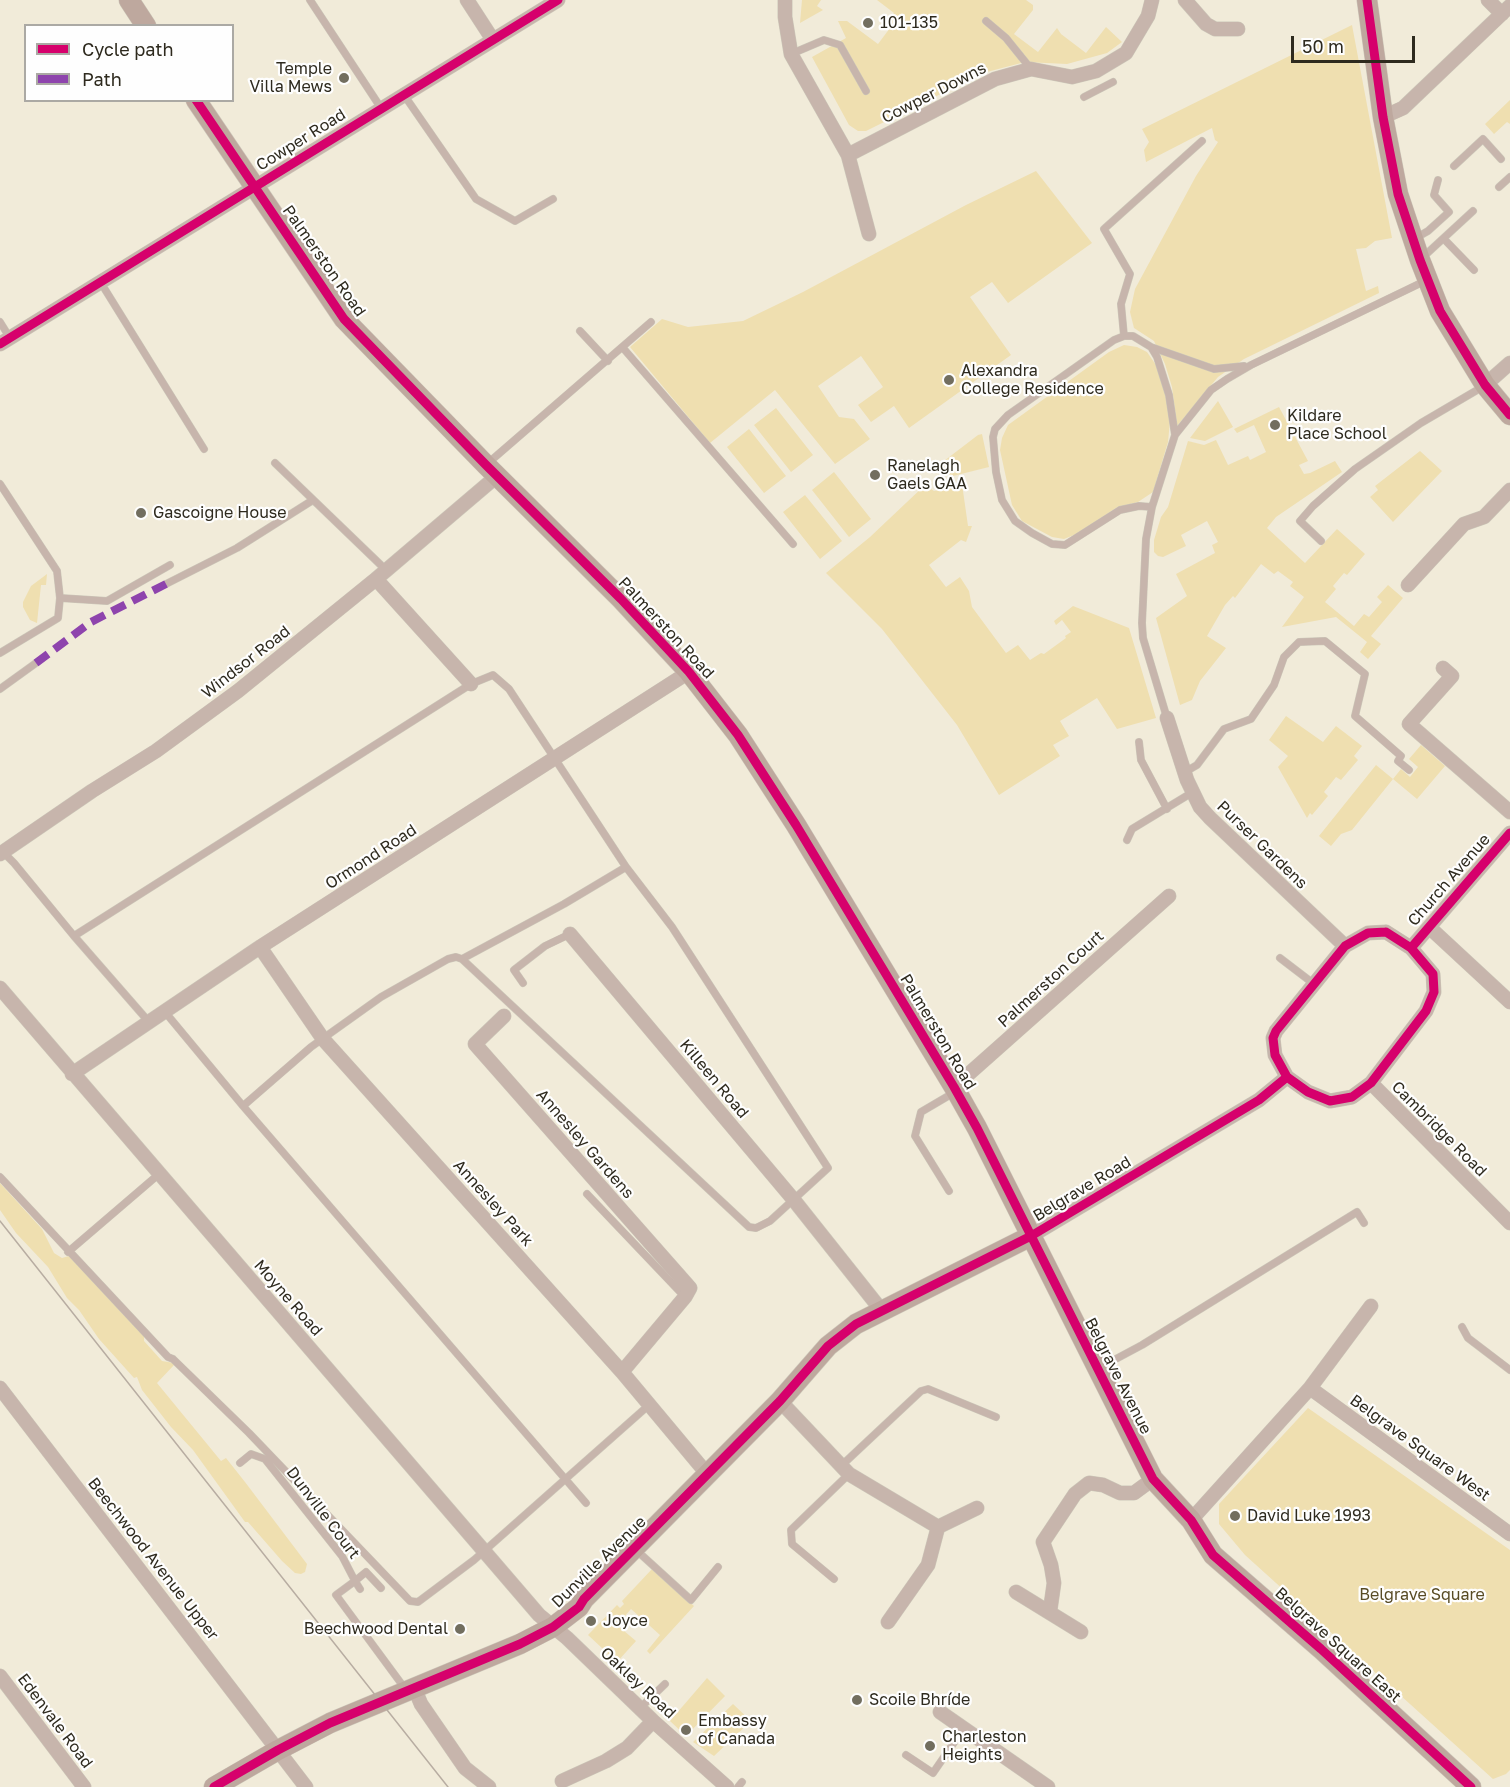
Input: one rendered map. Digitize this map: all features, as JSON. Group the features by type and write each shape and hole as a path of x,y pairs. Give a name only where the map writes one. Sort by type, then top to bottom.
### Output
{"street":[{"path":"129,0 145,24"},
{"path":"467,0 493,40"},
{"name":"Cowper Road","path":"5,341 558,0"},
{"path":"785,0 785,18 791,54 848,155 870,234"},
{"path":"1096,71 1126,53 1148,16 1152,0"},
{"path":"1185,0 1206,24 1215,29 1238,29"},
{"path":"1367,0 1383,117 1398,194 1413,240 1440,311 1485,385 1510,415"},
{"path":"1383,117 1403,108 1506,10 1488,0"},
{"name":"Cowper Downs","path":"848,155 995,80 1031,69 1072,77 1096,71"},
{"name":"Palmerston Road","path":"197,102 344,319 621,599 689,672 738,735 796,825 955,1089 1032,1236"},
{"path":"1485,385 1510,363"},
{"name":"Windsor Road","path":"1,852 156,751 238,691 381,575 491,470"},
{"path":"1408,585 1464,524 1484,517 1510,490"},
{"path":"381,575 471,684"},
{"path":"1443,668 1452,676 1409,724 1510,812"},
{"name":"Ormond Road","path":"72,1074 260,947 689,672"},
{"name":"Purser Gardens","path":"1167,718 1185,772 1200,807 1345,946"},
{"name":"Church Avenue","path":"1411,948 1510,833"},
{"name":"Palmerston Court","path":"955,1089 1169,896"},
{"path":"1429,927 1510,1002"},
{"path":"1386,932 1411,948 1432,974 1434,992 1426,1011 1371,1083 1352,1097 1330,1101 1308,1092 1287,1077 1275,1055 1273,1038 1276,1031 1345,946 1368,933 1386,932"},
{"name":"Killeen Road","path":"570,934 793,1199 882,1311"},
{"name":"Annesley Park","path":"260,947 323,1039 622,1372 708,1475"},
{"name":"Moyne Road","path":"0,988 483,1551 539,1615 553,1627"},
{"name":"Annesley Gardens","path":"504,1016 475,1044 690,1288 685,1297"},
{"name":"Belgrave Road","path":"882,1311 1032,1236 1259,1100 1287,1077"},
{"name":"Cambridge Road","path":"1371,1083 1510,1223"},
{"name":"Belgrave Avenue","path":"1032,1236 1153,1479 1191,1520"},
{"path":"622,1372 685,1297"},
{"path":"1191,1520 1310,1388 1371,1306"},
{"name":"Dunville Avenue","path":"214,1787 278,1750 330,1724 410,1688 519,1644 553,1627 579,1607 584,1599 780,1401 828,1346 856,1324 882,1311"},
{"name":"Beechwood Avenue Upper","path":"0,1388 306,1787"},
{"name":"Belgrave Square West","path":"1310,1388 1510,1534"},
{"path":"780,1401 845,1470 938,1527"},
{"path":"1050,1611 1054,1583 1043,1542 1075,1494 1089,1484 1103,1485 1120,1493 1134,1493 1153,1479"},
{"path":"888,1622 928,1565 938,1527 977,1508"},
{"name":"Belgrave Square East","path":"1191,1520 1214,1555 1321,1649 1471,1787"},
{"path":"1016,1592 1082,1632"},
{"name":"Oakley Road","path":"553,1627 727,1787"},
{"name":"Edenvale Road","path":"0,1676 84,1787"},
{"path":"410,1688 465,1768 489,1787"},
{"path":"940,1712 1048,1787"},
{"path":"562,1781 606,1761 627,1748 653,1721"}],"lane":[{"path":"310,0 381,108"},
{"path":"986,21 1006,38 1031,69"},
{"path":"791,54 824,40 840,45 866,91"},
{"path":"1096,71 1104,86"},
{"path":"1084,97 1113,81"},
{"path":"404,95 476,199 515,221 553,199"},
{"path":"1454,166 1483,139 1501,159"},
{"path":"1124,336 1121,304 1130,274 1104,229 1202,141"},
{"path":"1499,187 1510,177"},
{"path":"1413,240 1428,231 1449,212 1434,195 1438,180"},
{"path":"1420,260 1473,211"},
{"path":"1444,239 1474,270"},
{"path":"1167,718 1143,638 1142,623 1146,539 1152,507 1175,435 1211,390 1251,365 1427,280"},
{"path":"101,283 204,449"},
{"path":"0,322 5,341"},
{"path":"491,470 651,322"},
{"path":"580,331 608,361"},
{"path":"1152,507 1139,506 1120,510 1065,545 1052,544 1032,534 1015,521 1002,500 996,472 993,437 995,429 1008,415 1114,340 1124,336 1133,336 1151,347 1214,369 1251,365"},
{"path":"1151,347 1163,372 1175,435"},
{"path":"623,348 793,544"},
{"path":"1321,541 1299,521 1313,506 1355,469 1421,423 1485,385"},
{"path":"275,464 314,500 381,575"},
{"path":"0,484 57,571 60,598 58,618 0,653"},
{"path":"166,584 237,548 314,500"},
{"path":"60,598 107,601 170,565"},
{"path":"1185,772 1197,765 1224,729 1251,719 1274,685 1284,657 1299,642 1325,641 1365,674 1355,716 1401,756 1398,761 1409,770"},
{"path":"0,689 36,663"},
{"path":"74,936 471,684 493,675 509,688 626,867 678,935 828,1168 763,1226 749,1227 462,959 456,957 448,959 381,997 323,1039 243,1106"},
{"path":"1139,742 1140,759 1167,809"},
{"path":"1127,840 1132,829 1193,792"},
{"path":"1,852 14,863 149,1022"},
{"path":"462,959 564,904 626,867"},
{"name":"Killeen Road","path":"523,983 514,970 545,946 570,934"},
{"path":"1280,958 1314,984"},
{"path":"165,1012 243,1106 585,1503"},
{"path":"949,1191 915,1136 921,1112 955,1089"},
{"path":"68,1252 159,1174"},
{"path":"0,1177 168,1357 173,1359 317,1503 410,1601 418,1602 474,1560 649,1405"},
{"path":"587,1194 685,1297"},
{"path":"1097,1369 1142,1345 1357,1212 1364,1223"},
{"path":"1462,1327 1468,1338 1510,1370"},
{"path":"834,1579 792,1544 791,1530 921,1391 928,1389 996,1417"},
{"name":"Dunville Court","path":"240,1463 251,1454 265,1459 342,1556 354,1581 336,1595 410,1688"},
{"path":"635,1549 691,1600 718,1567"},
{"path":"360,1589 354,1581 366,1572 381,1588"},
{"path":"640,1708 665,1684"},
{"path":"906,1755 933,1773 964,1728"}],"green space":[{"path":"802,0 821,0 817,6 823,10 800,23"},
{"path":"877,0 1026,0 1033,5 1033,10 1014,34 1038,52 1057,28 1061,34 1086,53 1106,27 1122,42 1107,53 1067,64 1025,62 983,73 866,131 858,131 849,125 812,57 846,38 838,21 847,21 878,44 890,28 886,24 894,13"},
{"path":"1352,25 1392,238 1375,241 1366,248 1356,249 1366,291 1378,286 1379,293 1244,359 1218,377 1177,426 1172,387 1165,364 1154,341 1134,328 1130,312 1135,289 1196,176 1218,142 1215,140 1212,128 1146,162 1144,150 1149,142 1142,129"},
{"path":"1510,100 1510,124 1507,122 1494,134 1485,124"},
{"path":"1036,171 1092,243 1008,303 992,282 970,297 1011,355 909,428 894,406 871,422 858,405 883,387 861,356 818,386 839,417 854,419 870,439 835,464 775,390 710,443 630,347 662,319 688,327 743,321"},
{"path":"1124,345 1137,347 1147,352 1156,365 1166,397 1170,421 1168,442 1153,492 1138,502 1116,508 1079,533 1064,539 1052,537 1022,521 1012,505 1000,450 1002,438 1008,425 1109,352"},
{"path":"1218,401 1233,427 1205,441 1190,438"},
{"path":"1279,407 1308,461 1299,465 1304,474 1335,461 1342,472 1276,517 1267,528 1305,563 1337,529 1365,554 1347,575 1344,573 1333,586 1336,589 1325,602 1354,626 1364,614 1369,617 1382,602 1377,597 1388,585 1403,598 1371,636 1381,644 1368,659 1360,652 1367,642 1336,617 1282,627 1304,597 1290,586 1293,582 1278,571 1274,574 1261,564 1235,598 1233,596 1225,605 1207,636 1226,648 1200,681 1192,700 1180,705 1156,618 1187,596 1176,574 1215,553 1212,545 1218,542 1207,521 1181,535 1186,546 1163,557 1158,556 1154,552 1154,540 1161,517 1168,507 1188,441 1204,445 1216,440 1228,465 1248,456 1250,460 1266,452 1254,425 1237,433 1234,429"},
{"path":"776,408 813,455 791,472 754,425"},
{"path":"749,429 786,476 764,493 727,447"},
{"path":"982,434 989,467 953,476 946,475 942,470 944,461"},
{"path":"1420,451 1442,471 1393,522 1370,497 1378,490 1375,486"},
{"path":"834,472 871,519 849,537 812,490"},
{"path":"962,484 968,526 972,526 966,542 961,540 929,565 946,587 960,577 969,591 972,607 1006,653 1018,645 1030,660 1041,653 1044,654 1071,632 1062,620 1056,625 1054,621 1073,606 1129,628 1156,718 1117,729 1097,698 1060,721 1069,736 1053,745 1060,756 999,795 957,725 882,629 826,573 870,537 925,485 934,491"},
{"path":"805,495 842,541 820,559 783,512"},
{"path":"47,574 46,585 41,585 37,623 30,620 23,607 23,602 31,586"},
{"path":"1286,716 1323,742 1336,726 1362,746 1354,756 1358,760 1341,780 1336,777 1324,792 1328,796 1307,818 1278,767 1288,756 1269,740"},
{"path":"1421,745 1445,766 1417,799 1393,779 1401,769 1410,777 1418,767 1409,759"},
{"path":"1376,765 1393,779 1352,830 1341,834 1331,846 1319,836"},
{"path":"0,1183 42,1229 54,1253 62,1258 69,1256 144,1336 144,1341 162,1361 174,1363 157,1383 221,1461 226,1458 245,1482 307,1564 305,1572 295,1573 248,1522 245,1522 193,1450 171,1427 142,1390 137,1377 134,1378 99,1339 79,1310 67,1298 48,1267 16,1233 0,1210"},
{"name":"Belgrave Square","path":"1308,1408 1510,1550 1510,1770 1506,1774 1493,1779 1245,1555 1219,1524 1219,1504"},
{"path":"652,1569 694,1606 650,1654 647,1651 660,1635 631,1609 617,1625 636,1641 617,1662 588,1635 617,1605 620,1608 624,1604 622,1601"},
{"path":"707,1678 725,1696 686,1736 670,1721"},
{"path":"733,1704 751,1721 714,1756 693,1742"}],"tram line":[{"path":"0,1221 448,1787"}],"marked path":[{"path":"36,663 91,622 166,584"}],"cycle path":[{"path":"0,344 558,0"},
{"path":"1367,0 1383,117 1398,194 1420,260 1440,311 1485,385 1510,415"},
{"path":"197,102 344,319 621,599 689,672 738,735 796,825 977,1128 1153,1479 1191,1520 1213,1555 1321,1649 1471,1787"},
{"path":"1411,948 1510,833"},
{"path":"1386,932 1411,948 1433,974 1434,992 1426,1011 1371,1083 1352,1097 1330,1101 1308,1092 1287,1077 1275,1055 1273,1038 1276,1031 1345,946 1368,933 1386,932"},
{"path":"214,1787 330,1723 520,1644 553,1627 579,1607 584,1599 780,1401 828,1346 856,1324 1031,1236 1259,1100 1287,1077"}],"place":[{"name":"101-135","path":"868,23"},
{"name":"Temple Villa Mews","path":"344,78"},
{"name":"Alexandra College Residence","path":"949,380"},
{"name":"Kildare Place School","path":"1275,425"},
{"name":"Ranelagh Gaels GAA","path":"875,475"},
{"name":"Gascoigne House","path":"141,513"},
{"name":"David Luke 1993","path":"1235,1516"},
{"name":"Joyce","path":"591,1621"},
{"name":"Beechwood Dental","path":"460,1629"},
{"name":"Scoile Bhríde","path":"857,1700"},
{"name":"Embassy of Canada","path":"686,1730"},
{"name":"Charleston Heights","path":"930,1746"}]}
